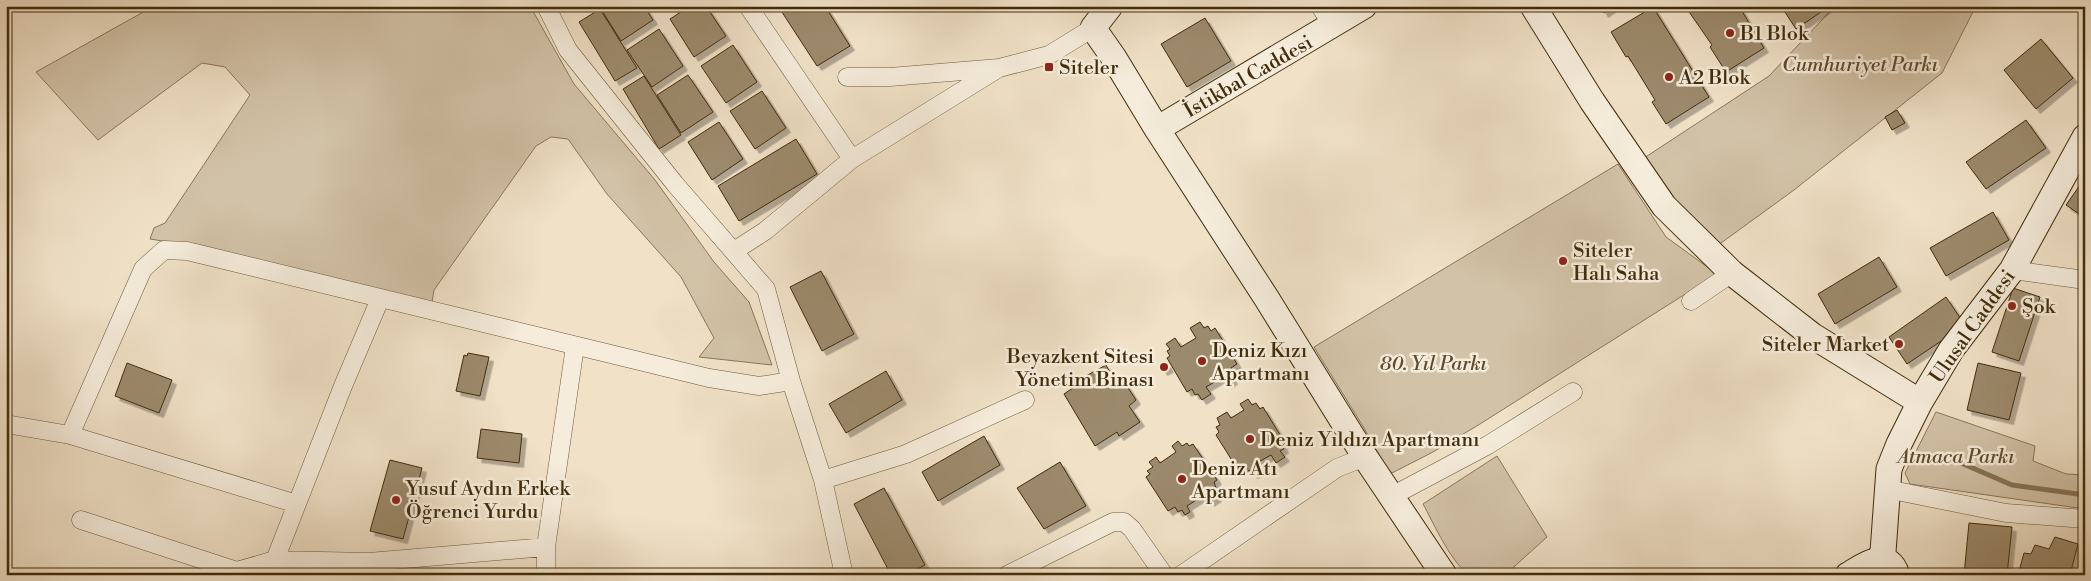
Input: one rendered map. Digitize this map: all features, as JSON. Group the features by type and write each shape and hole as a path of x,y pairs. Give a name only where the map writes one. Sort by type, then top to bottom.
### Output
{"street":[{"path":"546,6 568,50 675,184 766,289 791,381 823,480 844,575"},
{"path":"748,6 852,159"},
{"path":"847,77 890,76 999,68 1049,56 1093,28 1110,6"},
{"name":"İstikbal Caddesi","path":"1157,129 1326,16 1364,6"},
{"path":"1533,6 1592,101 1664,206 1732,274 1813,336 1920,402"},
{"path":"1093,28 1114,58 1157,129 1366,457 1444,575"},
{"path":"734,251 765,230 852,159 999,68"},
{"name":"Ulusal Caddesi","path":"1889,566 1886,523 1889,469 1920,402 1951,350 2012,270 2085,137"},
{"path":"70,436 143,269 164,250 187,251 709,378 759,386 791,381"},
{"path":"2012,270 2085,280"},
{"path":"1691,301 1732,274"},
{"path":"274,560 380,299"},
{"path":"546,575 546,547 575,346"},
{"path":"1392,496 1488,445 1573,392"},
{"path":"823,480 906,454 1025,400"},
{"path":"6,424 70,436 297,504"},
{"path":"1180,575 1337,468 1366,457"},
{"path":"1887,489 2006,513 2085,519"},
{"path":"82,520 237,573 274,560 369,562 546,547"},
{"path":"1007,575 1113,522 1124,522 1132,528 1164,575"},
{"path":"1848,575 1889,566"}],"green space":[{"path":"154,6 530,6 574,84 655,180 714,262 749,302 772,365 699,357 714,338 681,277 607,194 568,139 551,137 536,146 434,290 432,302 200,247 150,239 154,228 165,223 250,95 225,67 202,63 98,140 36,72"},
{"name":"Cumhuriyet Parkı","path":"1835,6 1976,6 1942,73 1794,190 1710,251 1635,164 1769,76"},
{"name":"80. Yıl Parkı","path":"1618,164 1666,237 1717,274 1480,424 1433,452 1390,474 1314,347"},
{"name":"Atmaca Parkı","path":"1936,412 2035,446 2033,461 2066,474 2085,475 2085,509 1910,484 1905,473"},
{"path":"1497,456 1547,537 1505,575 1474,575 1464,570 1450,554 1423,504"}],"building":[{"path":"599,6 644,6 653,20 621,41"},
{"path":"690,6 706,6 726,36 694,57 670,19"},
{"path":"778,6 825,6 850,46 817,66"},
{"path":"1600,6 1614,6 1604,13"},
{"name":"B1 Blok","path":"1685,6 1739,6 1764,48 1726,72 1710,47 1712,45"},
{"path":"1781,6 1830,6 1796,29"},
{"name":"A2 Blok","path":"1653,7 1709,97 1666,124 1652,102 1655,100 1611,32"},
{"path":"600,9 637,68 615,81 579,22"},
{"path":"1205,18 1231,61 1187,87 1161,44"},
{"path":"659,29 683,66 652,87 627,50"},
{"path":"2041,39 2073,78 2036,109 2004,70"},
{"path":"733,45 757,82 726,103 701,66"},
{"path":"688,75 713,112 681,133 657,95"},
{"path":"644,76 681,135 659,149 623,89"},
{"path":"762,91 786,128 755,149 730,111"},
{"path":"1897,110 1905,123 1892,130 1885,117"},
{"path":"2026,120 2046,148 1986,189 1966,162"},
{"path":"719,122 743,159 712,180 688,142"},
{"path":"796,139 817,174 739,221 718,186"},
{"path":"2085,178 2085,218 2066,205"},
{"path":"1993,212 2009,240 1946,276 1930,248"},
{"path":"1879,257 1897,287 1835,324 1818,294"},
{"path":"821,271 854,334 822,351 790,287"},
{"path":"2013,288 2040,297 2019,361 1992,352"},
{"path":"1946,297 1965,325 1907,364 1889,337"},
{"name":"Deniz Kızı Apartmanı","path":"1200,322 1204,328 1208,326 1211,331 1215,328 1237,364 1231,368 1233,372 1230,374 1233,380 1227,384 1223,377 1206,387 1211,394 1202,400 1198,394 1195,395 1192,389 1187,392 1167,358 1170,356 1167,351 1170,349 1166,344 1175,338 1181,347 1196,338 1190,328"},
{"path":"468,353 489,357 480,396 456,391 464,355 467,356"},
{"path":"127,363 172,380 159,413 115,396"},
{"name":"Beyazkent Sitesi Yönetim Binası","path":"1166,363 1169,368 1163,371 1160,366"},
{"path":"1978,363 2021,373 2009,420 1967,410"},
{"path":"1106,365 1116,383 1123,380 1136,400 1129,406 1140,422 1119,436 1117,432 1095,446 1064,394 1083,381 1082,378"},
{"path":"886,371 902,400 846,433 829,404"},
{"name":"Deniz Yıldızı Apartmanı","path":"1248,399 1252,405 1256,403 1260,409 1263,407 1285,443 1282,445 1284,449 1280,451 1285,457 1276,463 1271,455 1255,464 1259,471 1253,474 1250,470 1246,472 1243,467 1238,470 1216,435 1219,432 1216,427 1220,425 1217,418 1227,412 1231,418 1244,410 1240,404"},
{"path":"481,429 522,434 519,463 477,458"},
{"path":"984,436 1000,465 938,501 922,472"},
{"name":"Deniz Atı Apartmanı","path":"1178,441 1182,446 1187,443 1189,446 1193,444 1217,480 1214,482 1216,488 1212,490 1217,497 1210,502 1204,495 1187,506 1190,512 1185,515 1182,510 1178,512 1175,507 1168,511 1146,477 1150,474 1147,471 1153,467 1149,462 1156,457 1160,463 1176,452 1172,446"},
{"name":"Yusuf Aydın Erkek Öğrenci Yurdu","path":"390,460 422,468 403,539 370,531"},
{"path":"1060,462 1086,506 1044,529 1017,488"},
{"path":"884,488 925,565 906,575 891,575 854,504"},
{"path":"1969,523 2012,527 2007,575 1964,575"},
{"path":"2055,537 2078,544 2070,575 2018,575 2024,553 2031,554 2035,545 2049,549"}],"waterway":[{"path":"1954,460 2012,485 2085,495"}],"place":[{"name":"B1 Blok","path":"1730,33"},
{"name":"Siteler","path":"1049,67"},
{"name":"A2 Blok","path":"1669,77"},
{"name":"Siteler Halı Saha","path":"1563,261"},
{"name":"Şok","path":"2012,306"},
{"name":"Siteler Market","path":"1899,344"},
{"name":"Deniz Kızı Apartmanı","path":"1202,361"},
{"name":"Beyazkent Sitesi Yönetim Binası","path":"1164,367"},
{"name":"Deniz Yıldızı Apartmanı","path":"1250,439"},
{"name":"Deniz Atı Apartmanı","path":"1182,479"},
{"name":"Yusuf Aydın Erkek Öğrenci Yurdu","path":"396,500"}]}
